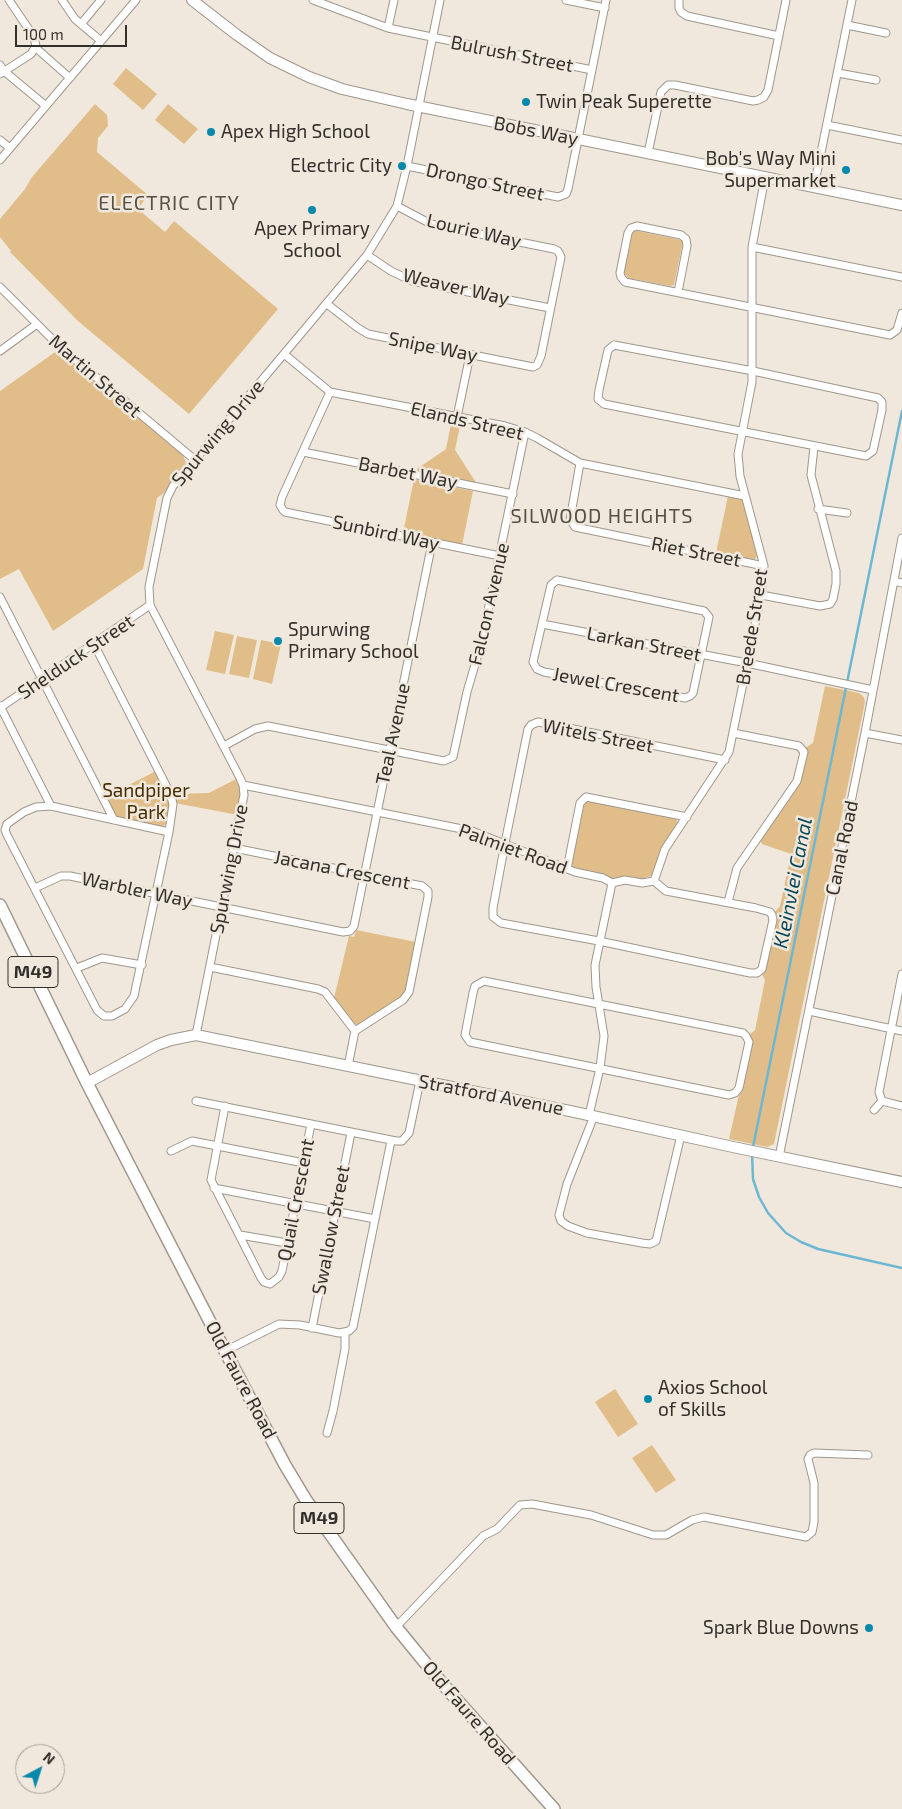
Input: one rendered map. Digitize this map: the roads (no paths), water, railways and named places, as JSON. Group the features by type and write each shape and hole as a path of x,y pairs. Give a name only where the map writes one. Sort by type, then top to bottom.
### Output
{"main road":[{"name":"Old Faure Road","path":"0,905 87,1083 225,1351 285,1465 306,1500 396,1627 440,1681 554,1809"}],"street":[{"path":"9,0 34,37 36,48 31,54 1,70 46,106"},
{"path":"62,0 81,24 101,41"},
{"path":"81,24 101,0"},
{"path":"0,160 136,0"},
{"name":"Bobs Way","path":"192,0 244,41 270,58 324,84 365,96 902,205"},
{"name":"Bulrush Street","path":"313,0 388,28 592,70"},
{"path":"388,28 394,0"},
{"name":"Spurwing Drive","path":"196,1035 234,848 244,795 244,785 150,605 149,587 167,498 173,486 367,255 396,206 407,166 440,0"},
{"path":"566,0 605,4 578,139"},
{"path":"679,0 680,12 687,16 779,36"},
{"path":"648,153 660,95 665,87 675,85 753,101 764,96 768,90 786,0"},
{"path":"814,187 852,0"},
{"path":"847,24 886,33"},
{"path":"36,48 70,78"},
{"path":"838,73 876,80"},
{"path":"827,125 902,140"},
{"name":"Drongo Street","path":"407,166 561,197 566,194 568,189 578,139"},
{"path":"0,140 10,148"},
{"name":"Breede Street","path":"654,881 666,849 729,752 761,595 764,566 745,496 738,464 738,454 753,371 752,246 765,177"},
{"name":"Lourie Way","path":"396,206 423,220 442,227 554,249 560,253 560,257 550,308"},
{"path":"678,292 687,246 686,238 681,235 637,226 631,228 628,233 620,273 623,280 631,284 890,335 898,330 902,312"},
{"path":"752,246 902,277"},
{"name":"Weaver Way","path":"367,255 399,276 412,281 550,308"},
{"name":"Martin Street","path":"0,287 98,380 195,460"},
{"name":"Snipe Way","path":"327,304 368,334 533,367 537,365 541,356 550,308"},
{"path":"0,351 37,324"},
{"path":"614,345 625,346 753,371 881,400 882,405 876,446 871,454 860,456 742,432 604,404 598,399 608,350 614,345"},
{"name":"Elands Street","path":"284,354 330,392 505,426 526,432 580,463 745,496"},
{"path":"457,417 470,355"},
{"path":"303,452 330,392"},
{"name":"Falcon Avenue","path":"390,750 444,761 453,757 467,692 481,644 526,432"},
{"path":"761,595 820,606 826,606 832,602 837,577 810,475 814,447"},
{"name":"Barbet Way","path":"303,452 513,494"},
{"name":"Sunbird Way","path":"303,452 280,502 281,508 285,512 500,556"},
{"name":"Riet Street","path":"580,463 570,520 575,527 764,566"},
{"path":"818,509 847,513"},
{"name":"Canal Road","path":"779,1157 865,733 871,690 902,539"},
{"name":"Teal Avenue","path":"354,926 432,543"},
{"name":"Jewel Crescent","path":"557,580 704,611 709,617 702,654 693,693 688,698 544,672 534,667 533,662 551,585 557,580"},
{"path":"894,581 902,583"},
{"path":"0,597 114,820"},
{"name":"Shelduck Street","path":"0,707 150,605"},
{"name":"Larkan Street","path":"542,624 747,663 871,690"},
{"path":"94,644 170,793 173,810 169,832 142,965 134,996 125,1009 108,1017 97,1010 5,830 10,820 36,807 51,806 169,832"},
{"path":"0,707 51,806"},
{"name":"Witels Street","path":"505,843 528,729 533,723 544,723 725,760"},
{"path":"224,746 255,729 268,726 390,750"},
{"path":"728,902 733,877 737,868 797,781 804,752 799,746 733,733"},
{"path":"865,733 902,740"},
{"name":"Palmiet Road","path":"244,785 472,830 567,869 612,882 625,880 642,883 654,881 666,891 766,910 772,915 773,920 763,967 757,973 599,941"},
{"path":"567,869 580,804 586,797 688,817"},
{"path":"505,843 492,913 496,920 599,941"},
{"name":"Jacana Crescent","path":"234,848 422,886 428,891 408,995 355,1031"},
{"name":"Warbler Way","path":"35,888 56,878 66,876 346,933 350,932 354,926"},
{"path":"612,882 599,941 595,976 604,1036 600,1068 592,1116 567,1184 559,1215 561,1221 568,1226 587,1233 650,1244 656,1241 681,1135"},
{"path":"77,968 102,958 142,965"},
{"path":"210,966 322,990 328,994 355,1031 348,1066"},
{"path":"882,1101 879,1087 902,974"},
{"path":"484,981 600,1005 743,1033 749,1042 740,1088 732,1094 475,1043 467,1039 465,1035 475,986 484,981"},
{"path":"809,1011 902,1031"},
{"name":"Stratford Avenue","path":"87,1083 157,1045 196,1035 420,1080 902,1182"},
{"path":"196,1101 391,1141 402,1140 409,1133 420,1080"},
{"path":"882,1101 902,1106"},
{"path":"874,1110 882,1101"},
{"name":"Quail Crescent","path":"225,1106 211,1176 214,1188 261,1278 264,1282 270,1284 279,1277 288,1244 311,1124"},
{"name":"Swallow Street","path":"312,1328 334,1210 351,1133"},
{"path":"171,1151 192,1141 304,1164"},
{"path":"225,1351 279,1324 288,1323 312,1328 350,1331 354,1323 391,1141"},
{"path":"214,1188 376,1219"},
{"path":"240,1235 288,1244"},
{"path":"327,1433 345,1349 345,1332"},
{"path":"396,1627 483,1536 497,1529 520,1506 532,1504 591,1515 654,1535 666,1535 699,1517 713,1518 753,1528 806,1537 812,1532 814,1522 814,1483 808,1459 810,1455 814,1453 868,1455"}],"waterway":[{"name":"Kleinvlei Canal","path":"753,1147 902,411"},
{"name":"Kleinvlei Canal","path":"752,1153 753,1179 759,1197 768,1213 786,1233 818,1249 902,1268"}],"place":[{"name":"Twin Peak Superette","path":"526,102"},
{"name":"Apex High School","path":"211,132"},
{"name":"Electric City","path":"402,166"},
{"name":"Bob's Way Mini Supermarket","path":"846,170"},
{"name":"Apex Primary School","path":"312,210"},
{"name":"Spurwing Primary School","path":"278,641"},
{"name":"Axios School of Skills","path":"648,1399"},
{"name":"Spark Blue Downs","path":"869,1628"}],"district":[{"name":"ELECTRIC CITY","path":"169,203"},
{"name":"SILWOOD HEIGHTS","path":"602,516"}],"park label":[{"name":"Sandpiper Park","path":"146,802"}]}
